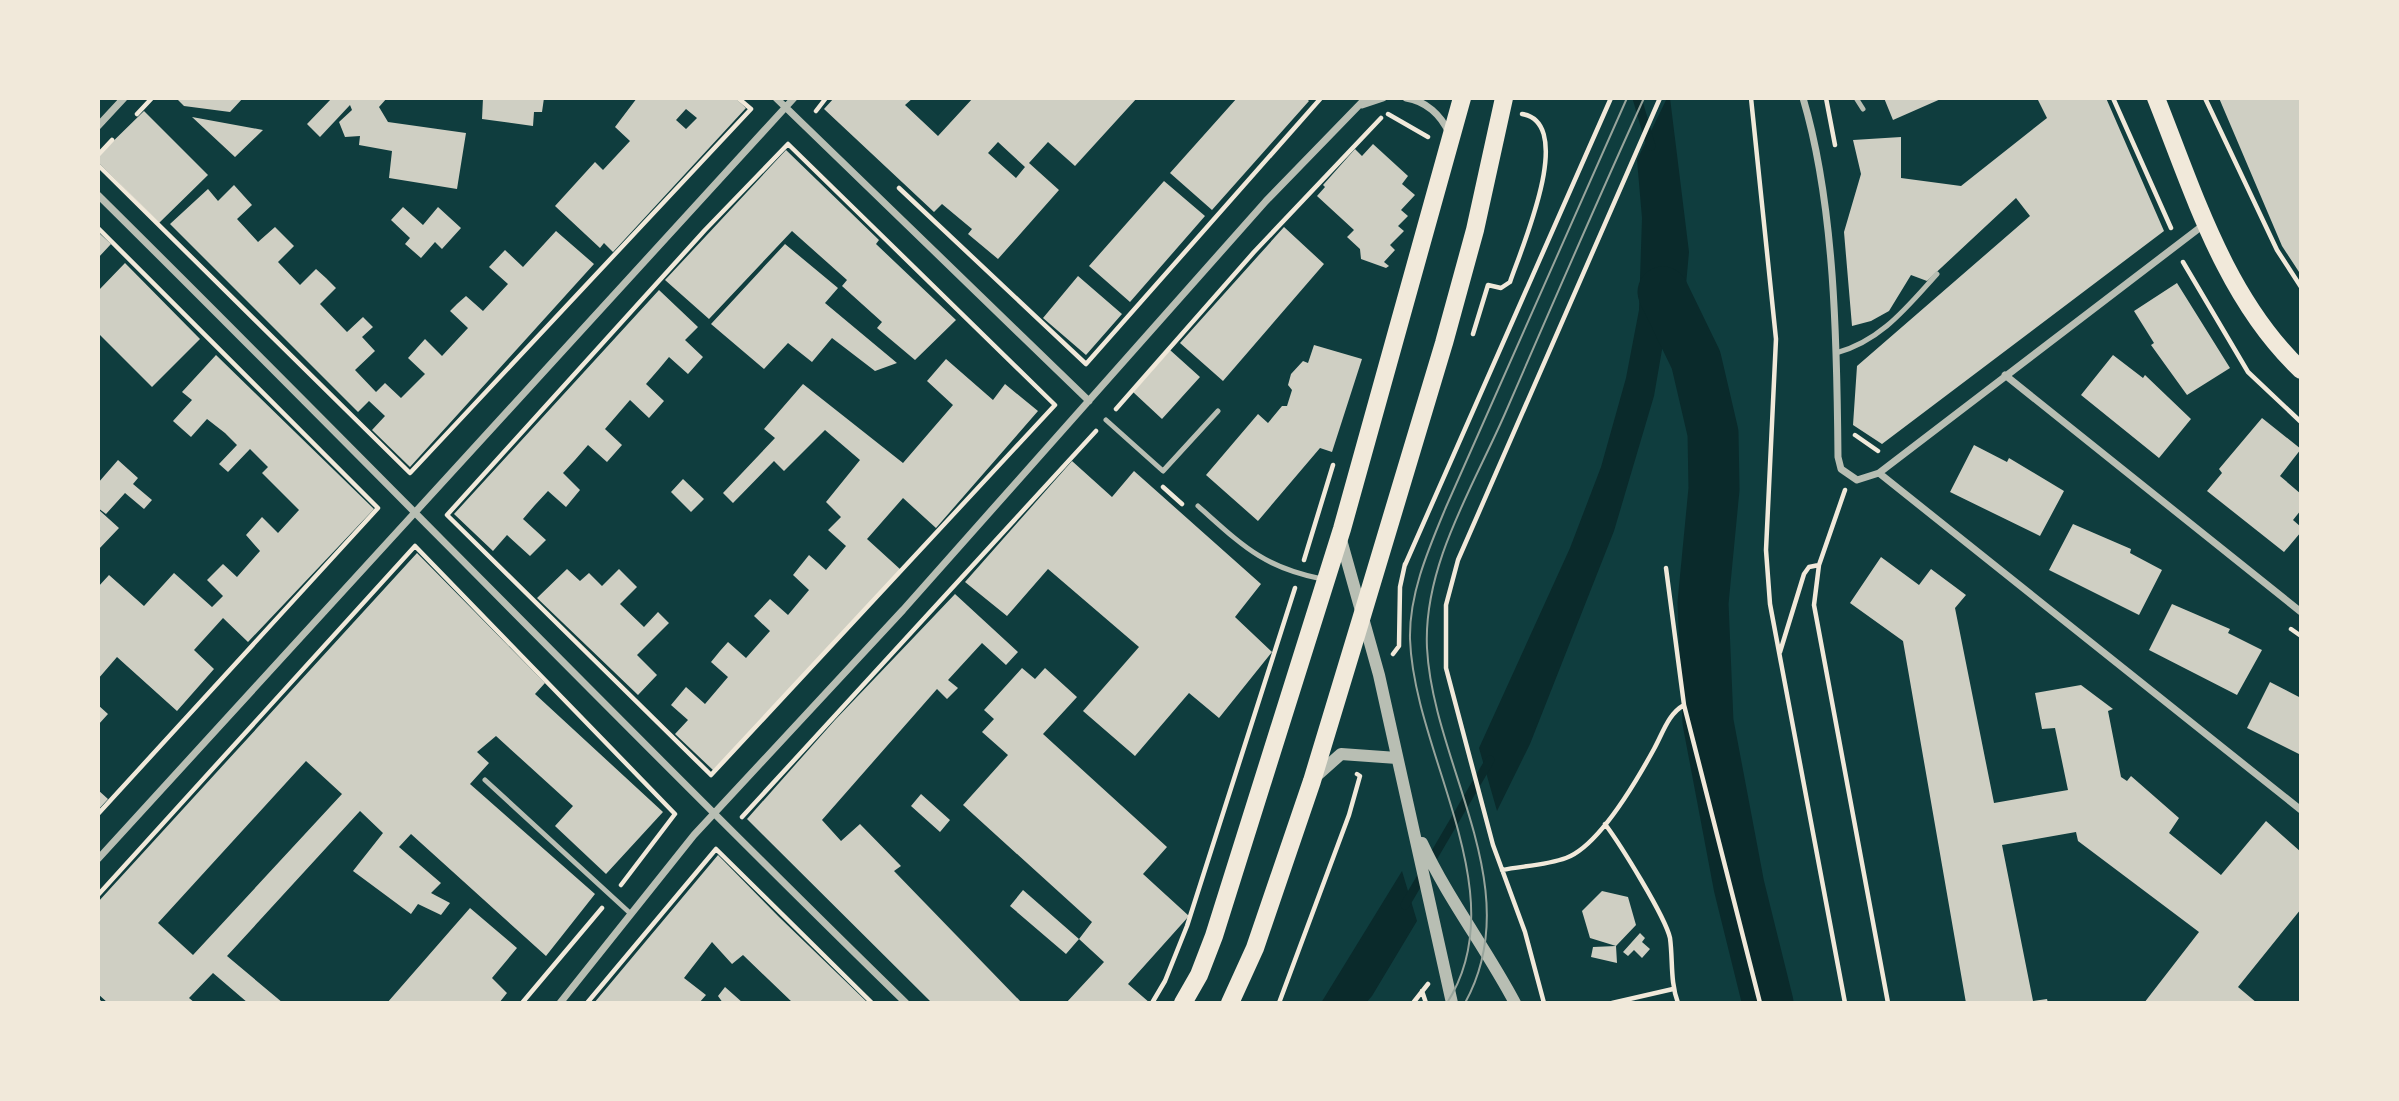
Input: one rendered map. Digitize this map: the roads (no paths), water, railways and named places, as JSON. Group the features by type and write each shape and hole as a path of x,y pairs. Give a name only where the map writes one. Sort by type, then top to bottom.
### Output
{"main road":[{"path":"1183,1003 1199,975 1214,936 1340,536 1462,98"},
{"path":"1230,1003 1255,948 1312,781 1362,616 1475,230 1504,98"},
{"path":"2156,98 2206,223 2252,314 2301,370"}],"street":[{"path":"98,126 124,98"},
{"path":"776,98 1090,401"},
{"path":"98,859 794,98"},
{"path":"560,1003 713,815 903,610 1266,201 1366,98"},
{"path":"1358,106 1382,98"},
{"path":"1406,98 1428,106 1437,113 1452,141"},
{"path":"1802,98 1818,158 1836,353 1838,457 1841,469 1850,477 1863,480 1879,473 2206,223"},
{"path":"98,195 416,512 713,815 906,1003"},
{"path":"2005,375 2301,612"},
{"path":"1879,473 2301,810"},
{"path":"1340,536 1416,829 1452,1003"},
{"path":"1312,781 1341,754 1397,758"},
{"path":"1416,829 1453,904 1515,1003"}],"lane":[{"path":"1856,98 1863,109"},
{"path":"1836,353 1851,349 1886,330 1937,274"},
{"path":"1106,420 1163,471 1218,411"},
{"path":"1198,506 1250,552 1270,564 1326,580"},
{"path":"485,780 631,914"}],"water":[{"path":"1667,98 1670,98 1689,252 1686,285 1663,344 1654,396 1614,531 1530,744 1497,811 1479,748 1570,548 1601,467 1626,378 1639,310 1642,218 1637,160"},
{"path":"1402,871 1417,921 1372,996 1366,1003 1321,1003"}],"waterway":[{"path":"1637,98 1651,146"},
{"path":"1663,292 1696,360 1713,433 1714,489 1703,603 1708,722 1739,886 1768,1003"},
{"path":"1405,905 1490,760"}],"tram line":[{"path":"1447,1003 1466,961 1471,916 1467,871 1456,824 1416,683 1410,639 1416,588 1446,507 1627,98"},
{"path":"1465,1003 1482,960 1487,915 1483,871 1433,692 1427,648 1433,586 1454,525 1644,98"}]}
